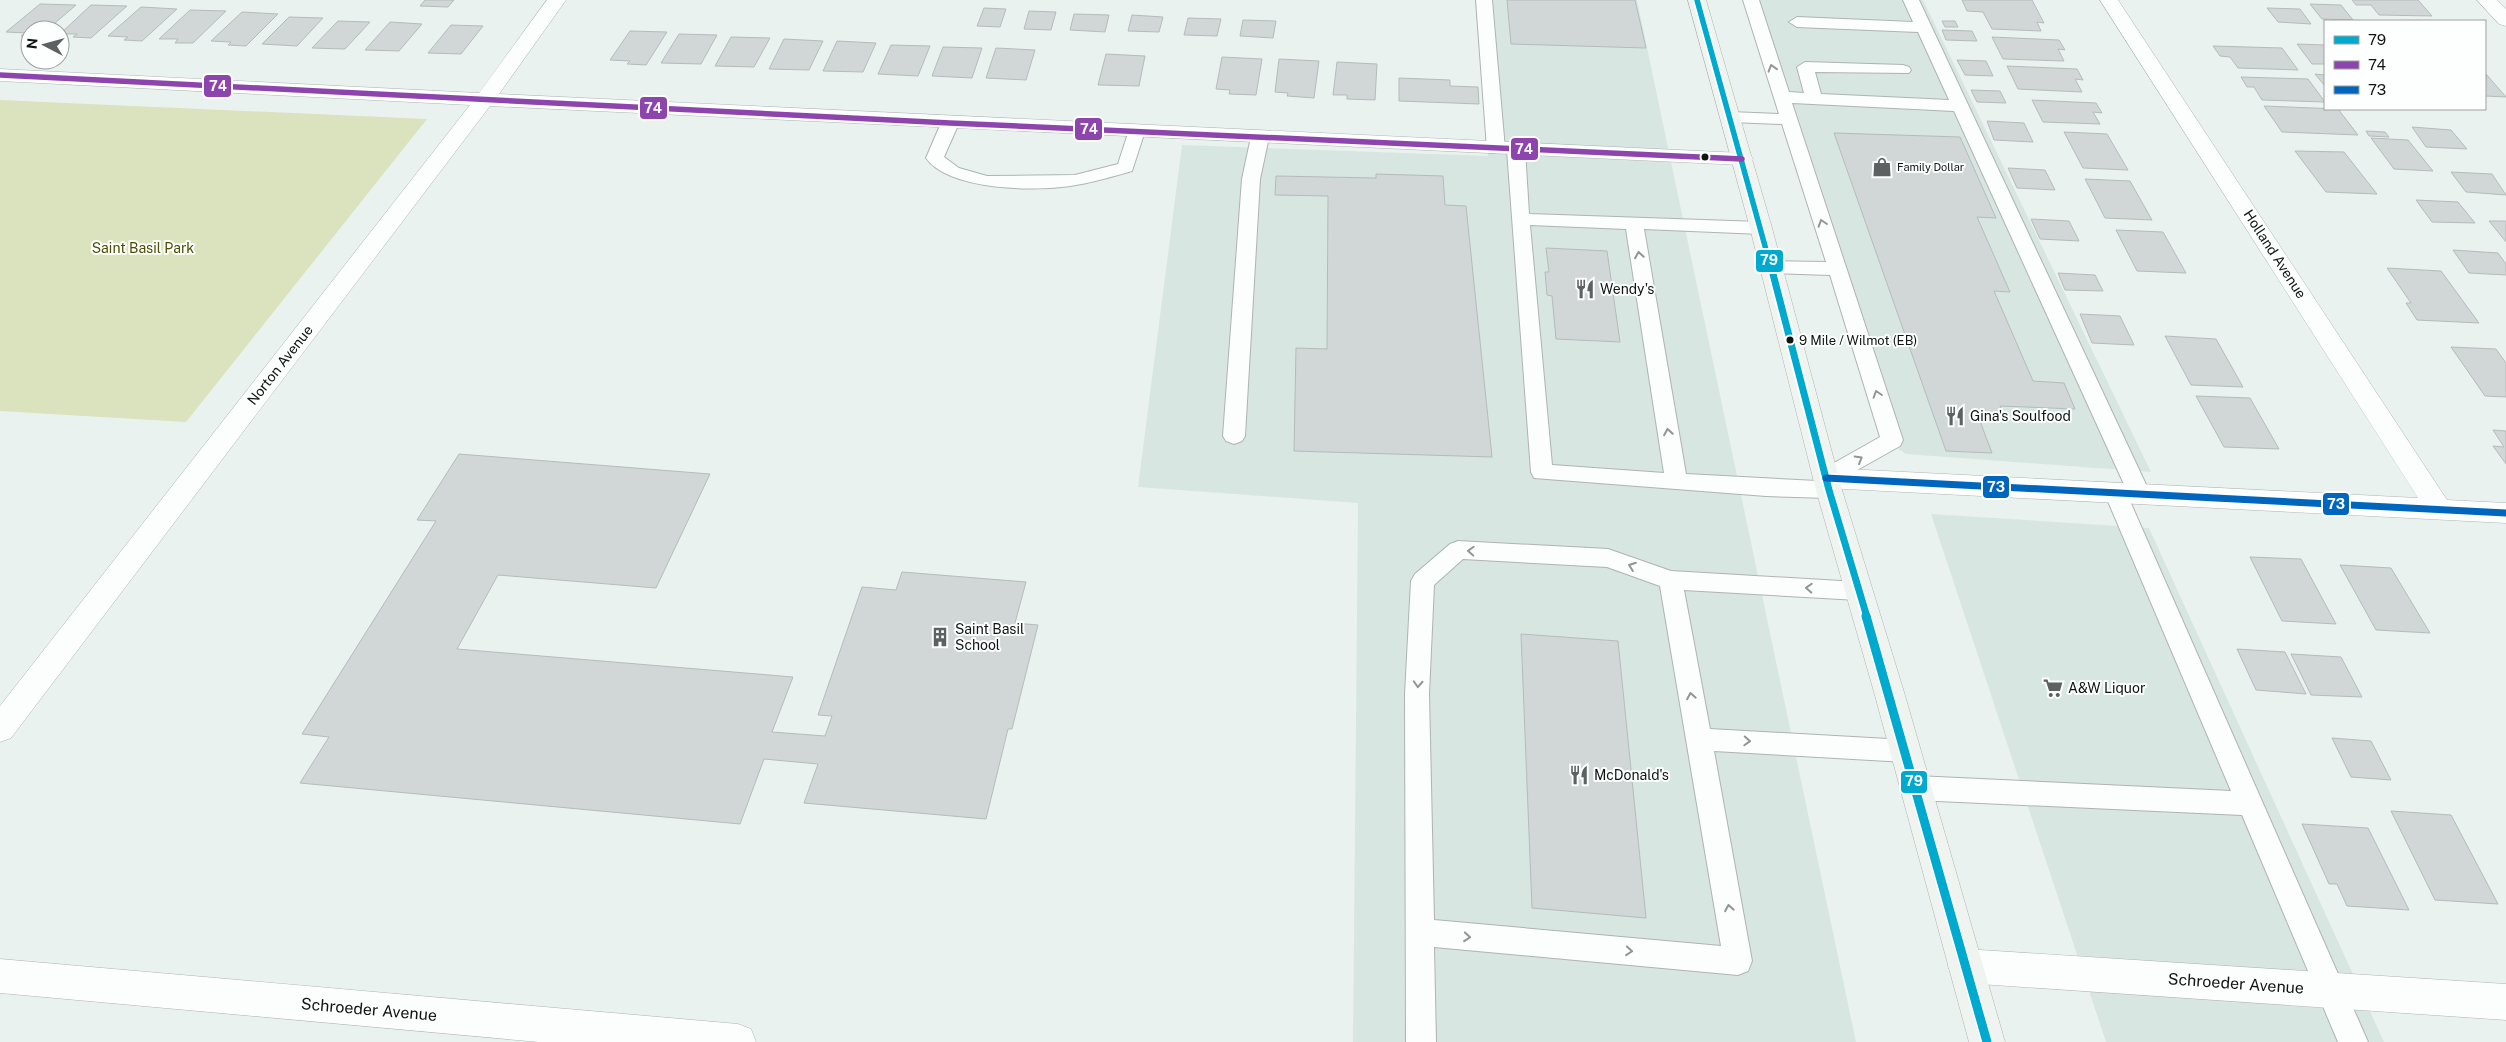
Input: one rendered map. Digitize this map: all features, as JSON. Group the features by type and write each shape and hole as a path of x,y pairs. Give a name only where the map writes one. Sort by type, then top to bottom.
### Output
{"main road":[{"path":"1697,0 1761,228 1828,484 1906,751 1987,1042"}],"street":[{"name":"Norton Avenue","path":"0,729 485,98 557,0"},
{"name":"Holland Avenue","path":"2109,0 2440,509"},
{"path":"2486,0 2506,20"},
{"path":"0,75 485,98 950,123 1742,160"},
{"path":"1828,484 2127,492 2506,513"},
{"name":"Schroeder Avenue","path":"1965,966 2506,1002"},
{"name":"Schroeder Avenue","path":"0,976 738,1042"}],"lane":[{"path":"1484,0 1506,149 1520,219 1542,472 1676,480 1766,488 1828,484 1892,440 1751,0"},
{"path":"1911,0 1960,106 2127,492 2250,804 2353,1042"},
{"path":"1797,22 1923,27"},
{"path":"1814,99 1805,67 1903,70"},
{"path":"1782,97 1960,106"},
{"path":"1730,117 1789,119"},
{"path":"950,123 935,158 953,172 987,181 1032,182 1075,180 1126,167 1136,131"},
{"path":"1234,436 1251,179 1260,137"},
{"path":"1520,219 1761,228"},
{"path":"1634,223 1676,480"},
{"path":"1771,267 1838,269"},
{"path":"1421,1042 1417,694 1423,581 1458,550 1608,558 1671,580 1858,591"},
{"path":"1419,932 1738,961 1671,580"},
{"path":"1699,739 1906,751"},
{"path":"1916,788 2250,804"}],"shaded area":[{"path":"1475,0 1637,0 1856,1042 1353,1042 1358,503 1138,487 1182,145 1488,156"},
{"path":"1748,0 1923,0 2151,472 1906,454 1890,443"},
{"path":"1931,514 2149,528 2384,1042 2106,1042"}],"green space":[{"name":"Saint Basil Park","path":"0,100 427,119 186,422 0,411"}],"building":[{"path":"425,0 454,0 448,7 420,6"},
{"path":"1507,0 1635,0 1646,48 1511,44"},
{"path":"1962,0 2032,0 2044,23 2037,22 2041,31 1992,29 1983,12 1967,11"},
{"path":"2352,0 2418,0 2432,16 2379,15 2371,5 2356,5"},
{"path":"40,4 76,5 59,20 21,20"},
{"path":"2310,4 2341,5 2353,20 2322,19"},
{"path":"91,5 127,6 91,38 73,37 77,34 70,34 70,25"},
{"path":"141,7 177,9 142,41 124,40 128,37 108,36"},
{"path":"984,8 1006,9 1000,27 977,26"},
{"path":"2267,8 2300,9 2311,24 2278,22"},
{"path":"190,10 226,11 193,43 175,43 178,39 159,39"},
{"path":"1029,11 1056,12 1051,30 1024,29"},
{"path":"242,12 278,14 246,46 228,45 231,42 211,41"},
{"path":"1074,14 1109,15 1105,32 1070,30"},
{"path":"1132,15 1163,17 1159,32 1128,31"},
{"path":"289,17 323,18 297,46 262,44"},
{"path":"1188,18 1221,19 1217,36 1184,35"},
{"path":"20,20 20,33 6,32"},
{"path":"1243,20 1276,21 1273,38 1240,36"},
{"path":"338,21 370,22 345,49 312,48"},
{"path":"1942,21 1955,21 1958,27 1945,27"},
{"path":"390,22 422,24 399,51 365,50"},
{"path":"451,25 483,26 461,54 428,53"},
{"path":"1942,30 1972,31 1977,41 1946,40"},
{"path":"630,31 667,32 646,65 627,64 630,61 610,60"},
{"path":"679,34 717,35 701,64 661,63"},
{"path":"731,37 770,38 754,67 715,66"},
{"path":"1992,37 2059,40 2065,50 2058,49 2064,61 2003,59"},
{"path":"784,39 823,41 809,70 769,69"},
{"path":"837,41 876,43 863,72 823,71"},
{"path":"2297,44 2324,45 2324,64 2312,64"},
{"path":"891,45 930,46 918,76 878,74"},
{"path":"2213,46 2282,48 2298,70 2238,68 2230,57 2220,56"},
{"path":"943,47 982,48 972,78 932,76"},
{"path":"996,48 1035,50 1026,80 986,78"},
{"path":"1106,54 1145,56 1139,86 1098,85"},
{"path":"1222,57 1262,59 1256,95 1229,94 1230,90 1216,89"},
{"path":"1279,59 1319,61 1314,98 1287,96 1288,93 1275,92"},
{"path":"1957,60 1986,61 1993,76 1965,75"},
{"path":"1337,62 1377,64 1375,100 1347,99 1347,95 1333,95"},
{"path":"2007,66 2077,69 2083,80 2075,79 2082,92 2018,89"},
{"path":"2315,74 2324,75 2324,85"},
{"path":"2486,74 2506,97 2486,96"},
{"path":"2241,77 2308,79 2324,102 2262,100 2254,87 2247,87"},
{"path":"1399,78 1450,80 1450,86 1478,87 1479,104 1399,101"},
{"path":"1971,90 2000,91 2006,103 1977,102"},
{"path":"2032,100 2096,103 2102,113 2093,112 2100,124 2043,122"},
{"path":"2264,106 2339,110 2358,135 2282,132"},
{"path":"1987,121 2024,123 2033,142 1994,140"},
{"path":"2412,127 2451,130 2467,149 2426,147"},
{"path":"2366,131 2385,132 2389,137 2369,136"},
{"path":"2064,132 2107,134 2128,170 2083,168"},
{"path":"1834,133 1960,137 1996,218 1977,217 2010,292 1994,291 2033,381 2064,383 2075,409 2000,406 2005,418 1978,416 1992,453 1946,451"},
{"path":"2371,138 2408,140 2433,171 2394,169"},
{"path":"2295,151 2344,152 2377,194 2326,192"},
{"path":"2008,168 2045,170 2055,190 2017,188"},
{"path":"2451,172 2492,174 2506,195 2466,192"},
{"path":"1376,174 1443,176 1445,205 1466,206 1492,457 1294,451 1296,348 1327,349 1328,196 1275,195 1276,176 1376,178"},
{"path":"2085,179 2130,181 2152,220 2105,218"},
{"path":"2416,200 2458,202 2475,223 2432,222"},
{"path":"2031,219 2069,221 2079,241 2040,239"},
{"path":"2489,221 2506,221 2506,242"},
{"path":"2116,230 2163,232 2186,273 2137,271"},
{"path":"1546,248 1607,251 1620,342 1556,339 1552,296 1547,295 1545,272 1549,272"},
{"path":"2453,250 2498,253 2506,264 2506,275 2469,273"},
{"path":"2387,268 2441,271 2479,323 2417,320 2406,303 2411,303"},
{"path":"2058,273 2095,275 2103,291 2065,290"},
{"path":"2080,314 2120,316 2134,345 2092,343"},
{"path":"2165,336 2216,339 2243,387 2191,385"},
{"path":"2451,347 2496,349 2506,363 2506,397 2485,396"},
{"path":"2196,396 2250,398 2279,449 2224,447"},
{"path":"2493,430 2506,431 2506,464 2493,446 2504,447"},
{"name":"Saint Basil School","path":"459,454 710,474 656,588 498,575 457,649 793,677 772,732 825,736 832,716 818,715 862,587 896,590 902,572 1026,582 1015,623 1038,625 1012,729 1008,729 986,819 804,803 818,764 764,759 740,824 300,783 329,737 302,734 436,521 417,520"},
{"path":"2250,557 2301,559 2336,624 2282,621"},
{"path":"2340,565 2391,568 2430,633 2376,630"},
{"name":"McDonald's","path":"1521,634 1618,641 1646,918 1532,908"},
{"path":"2237,649 2285,652 2306,694 2256,690"},
{"path":"2291,654 2341,657 2362,697 2311,695"},
{"path":"2332,738 2371,741 2391,780 2351,777"},
{"path":"2391,811 2451,815 2498,904 2435,900"},
{"path":"2302,824 2368,828 2409,910 2347,906 2337,884 2329,884"}],"transit line":[{"name":"79","path":"1697,0 1761,228 1829,490 1889,692 1987,1042"},
{"name":"74","path":"0,75 950,123 1742,159"},
{"name":"73","path":"1826,478 2506,513"}],"place":[{"name":"Family Dollar","path":"1882,167"},
{"name":"Wendy's","path":"1585,289"},
{"name":"9 Mile / Wilmot (EB)","path":"1790,340"},
{"name":"Gina's Soulfood","path":"1955,416"},
{"name":"Saint Basil School","path":"940,637"},
{"name":"A&W Liquor","path":"2053,688"},
{"name":"McDonald's","path":"1579,775"}]}
